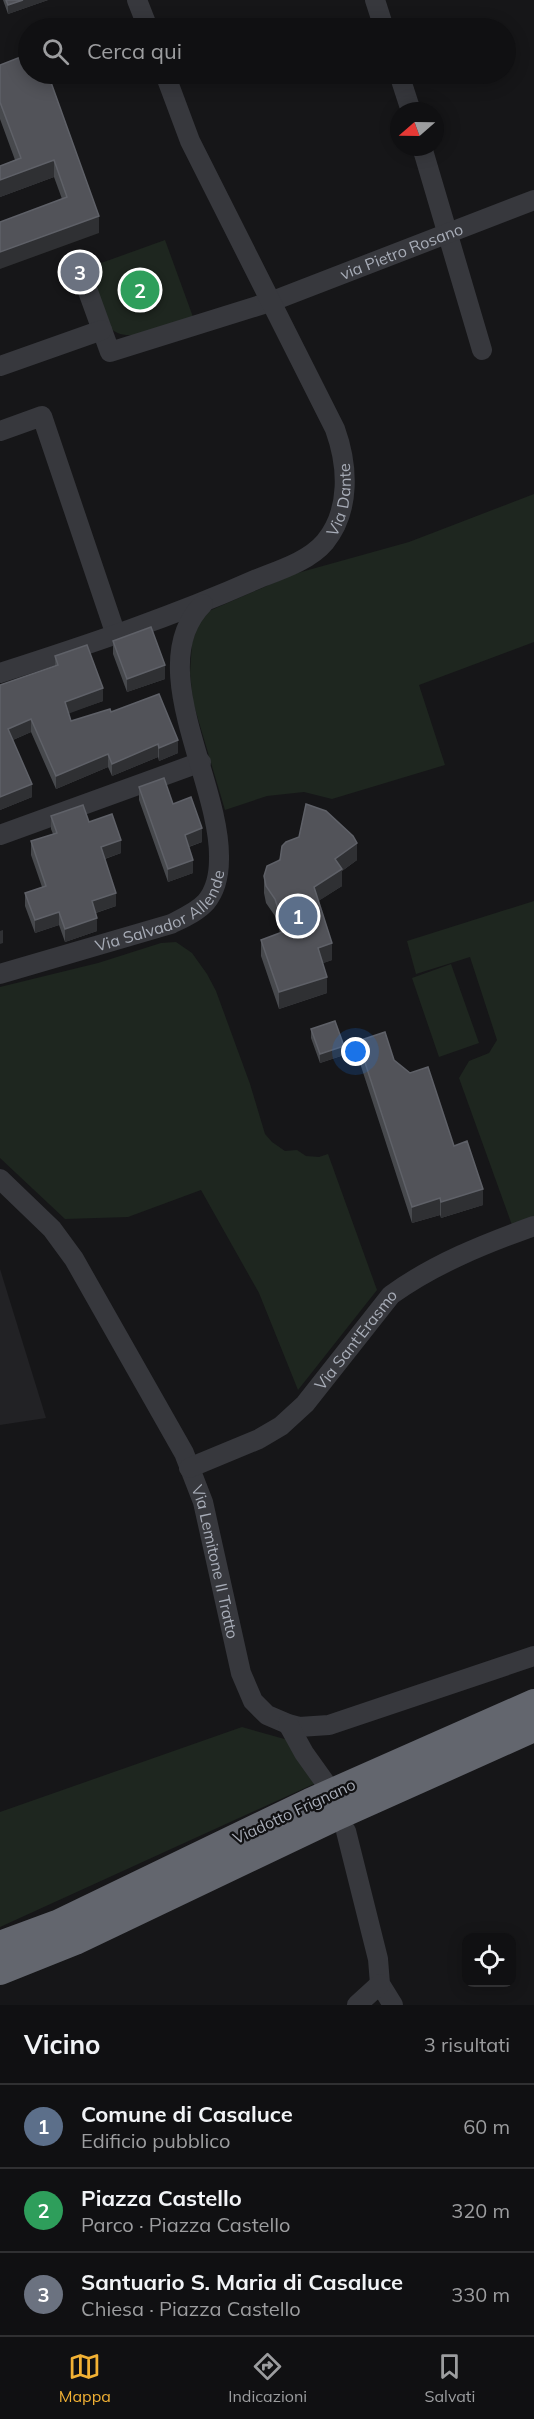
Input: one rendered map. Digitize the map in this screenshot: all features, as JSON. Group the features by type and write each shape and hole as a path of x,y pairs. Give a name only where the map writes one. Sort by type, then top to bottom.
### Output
{"highway":[{"name":"Viadotto Frignano","path":"66,1933 310,1802 534,1703"},
{"name":"Viadotto Frignano","path":"66,1933 534,1728"},
{"path":"0,1945 66,1933"},
{"path":"0,1971 66,1933"}],"street":[{"path":"137,0 144,18"},
{"path":"375,0 381,18"},
{"name":"Via Dante","path":"0,674 203,604 297,562 314,551 331,532 344,498 344,464 335,429 190,141 169,84"},
{"path":"402,84 408,102"},
{"path":"425,156 482,350"},
{"name":"via Pietro Rosano","path":"102,330 110,352 270,302 534,200"},
{"path":"0,366 102,330 85,283"},
{"path":"0,431 42,416 116,635"},
{"name":"Via Salvador Allende","path":"0,974 154,930 193,913 212,894 219,868 219,836 201,762 183,702 178,659 185,627 191,615 203,604"},
{"path":"0,835 201,762"},
{"name":"Via Lemitone II Tratto","path":"0,1179 52,1229 74,1259 184,1453 203,1502 241,1673 253,1701 267,1714 299,1727 329,1725 534,1656"},
{"name":"Via Sant'Erasmo","path":"189,1468 251,1443 281,1426 304,1404 391,1295 408,1283 447,1262 534,1226"},
{"path":"288,1724 304,1753 324,1781"},
{"path":"346,1831 378,1959 380,1984 393,2005"},
{"path":"357,2005 380,1984"}],"shaded area":[{"path":"165,240 193,317 135,335 124,335 115,331 108,324 102,310 90,267"},
{"path":"534,494 534,642 419,685 445,765 332,799 304,792 267,796 225,810 193,702 190,673 192,643 199,623 209,611 294,574 409,542"},
{"path":"534,901 534,1217 512,1225 459,1078 469,1061 489,1053 497,1040 470,957 416,974 407,941"},
{"path":"176,942 192,953 216,991 250,1084 265,1134 285,1151 297,1150 306,1156 319,1157 328,1154 377,1290 298,1390 259,1293 201,1190 128,1217 65,1219 0,1158 0,987 98,963 161,943"},
{"path":"451,964 479,1043 439,1057 412,978"},
{"path":"0,1269 46,1418 0,1425"},
{"path":"242,1727 288,1740 316,1783 0,1927 0,1812"}],"building":[{"path":"6,0 23,0 8,5"},
{"path":"18,58 18,84 52,84 99,216 0,252 0,222 67,197 54,160 0,180 0,166 21,158 0,102 0,65"},
{"path":"151,627 165,665 127,679 113,641"},
{"path":"87,645 103,688 65,702 71,721 110,709 111,712 159,694 178,740 159,748 158,744 112,764 108,754 56,776 31,719 8,729 32,784 0,797 0,685 58,665 55,656"},
{"path":"164,778 173,804 191,797 202,828 185,835 193,860 168,869 139,787"},
{"path":"306,804 326,811 353,836 357,843 335,859 342,869 314,887 332,943 318,948 327,977 279,992 261,940 285,931 275,899 266,886 264,876 267,866 280,860 282,846 299,837"},
{"path":"83,805 89,822 112,814 121,840 101,847 116,893 92,901 97,918 65,929 59,912 35,920 25,893 46,886 31,841 57,833 51,816"},
{"path":"335,1021 344,1046 320,1054 311,1029"},
{"path":"385,1032 394,1060 410,1073 428,1067 454,1146 467,1141 483,1189 441,1202 440,1198 412,1207 358,1041"}],"place":[{"name":"Santuario S. Maria di Casaluce","path":"80,272"},
{"name":"Piazza Castello","path":"140,290"},
{"name":"Comune di Casaluce","path":"298,916"}]}
